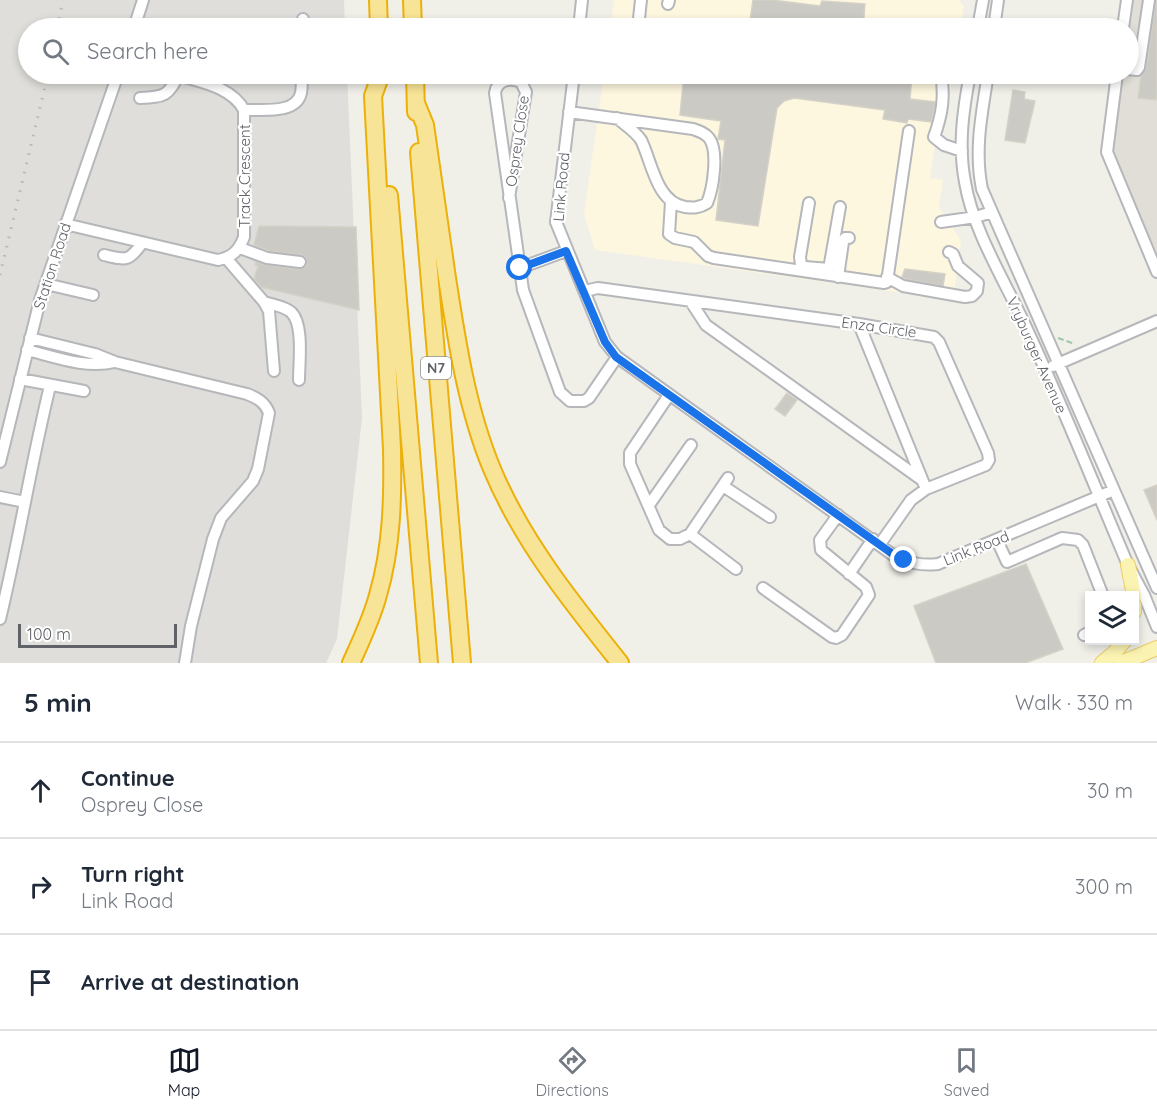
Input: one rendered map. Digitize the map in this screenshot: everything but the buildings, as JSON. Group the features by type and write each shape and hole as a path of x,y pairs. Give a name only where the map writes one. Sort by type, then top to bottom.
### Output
{"highway":[{"path":"378,0 379,18"},
{"path":"412,0 412,18"},
{"path":"351,663 378,596 388,549 393,499 373,96 377,84"},
{"name":"N7","path":"382,84 393,250 429,663"},
{"name":"N7","path":"415,84 424,228 462,663"},
{"path":"416,103 424,125 464,373 474,415 492,469 514,516 542,560 620,663"}],"main road":[{"path":"1128,565 1133,591"},
{"path":"1102,663 1121,645"},
{"path":"1122,663 1157,648"}],"street":[{"path":"137,18 143,0"},
{"path":"580,18 582,0"},
{"path":"639,18 641,0"},
{"path":"980,18 983,0"},
{"path":"995,18 998,0"},
{"path":"1124,18 1127,0"},
{"path":"1139,68 1149,0"},
{"name":"Station Road","path":"0,462 30,338 46,284 114,84"},
{"path":"140,98 166,95 172,84"},
{"name":"Track Crescent","path":"206,84 229,92 238,99 244,110 244,237 240,248 226,258"},
{"path":"244,110 292,106 298,100 301,84"},
{"name":"Osprey Close","path":"498,84 495,93 523,290 560,392 570,401 578,402 589,398 594,394 616,357"},
{"name":"Osprey Close","path":"509,198 526,92 522,84"},
{"name":"Link Road","path":"573,84 555,216 566,251 605,342 616,357 904,560 924,565 938,564 1114,490"},
{"path":"942,84 943,106 940,123 934,137 944,145 962,151"},
{"name":"Vryburger Avenue","path":"968,84 962,125 962,151 965,182 976,217 1157,627"},
{"name":"Vryburger Avenue","path":"987,84 978,153 978,170 982,189 1157,588"},
{"path":"1116,84 1107,152 1157,272"},
{"path":"569,112 617,118 693,129 702,132 711,141 715,154 707,203 698,208 692,208 671,202 665,196 640,140 617,118"},
{"path":"671,202 669,234 675,238 694,242 708,256 884,283 887,282 909,130"},
{"path":"809,203 800,257 801,265 825,269 831,266 840,207"},
{"path":"941,222 976,217 992,212"},
{"path":"65,225 208,259 226,258 264,302 271,321 274,370"},
{"path":"838,277 843,242 845,238 849,238"},
{"path":"104,255 130,258 142,243"},
{"path":"240,248 267,258 300,262"},
{"path":"520,268 566,251"},
{"path":"887,277 908,287 965,297 972,296 977,291 978,283 958,266 949,252"},
{"path":"46,284 93,296"},
{"name":"Enza Circle","path":"584,291 598,288 859,324 928,335 937,339 988,453 989,460 986,465 924,485"},
{"path":"264,302 282,307 291,312 297,320 299,380"},
{"path":"691,302 706,325 924,485"},
{"path":"1044,370 1157,321"},
{"path":"859,324 924,485"},
{"path":"30,338 105,357 115,362 247,394 263,402 268,413 258,469 253,481 221,518 213,539 191,626 185,663"},
{"path":"27,350 83,363 115,362"},
{"path":"20,379 84,391"},
{"path":"0,619 20,536 50,386"},
{"path":"669,395 630,453 630,464 659,530 666,537 680,539 690,534 726,482 770,517"},
{"path":"649,505 691,446"},
{"path":"849,574 924,485"},
{"path":"0,497 25,502"},
{"path":"763,588 824,632 836,638 842,635 869,595 866,587 824,555 820,548 820,540 838,515"},
{"path":"690,534 736,569"},
{"path":"997,540 1007,562 1062,538 1078,540 1083,545 1102,591"}],"path":[{"path":"1056,337 1080,346"}],"shaded area":[{"path":"0,0 344,0 345,18 18,18 18,84 347,84 362,418 337,639 326,663 0,663"},
{"path":"614,0 959,0 964,6 962,18 611,18"},
{"path":"1134,0 1157,0 1157,255 1112,150 1122,84 1139,84 1139,18 1132,18"},
{"path":"603,84 951,84 944,128 934,150 930,178 943,180 939,207 961,241 953,300 595,250 584,214"}],"railway":[{"path":"59,18 63,0"},
{"path":"0,275 46,84"}],"route":[{"path":"520,268 566,251 605,342 616,357 904,560"}]}
